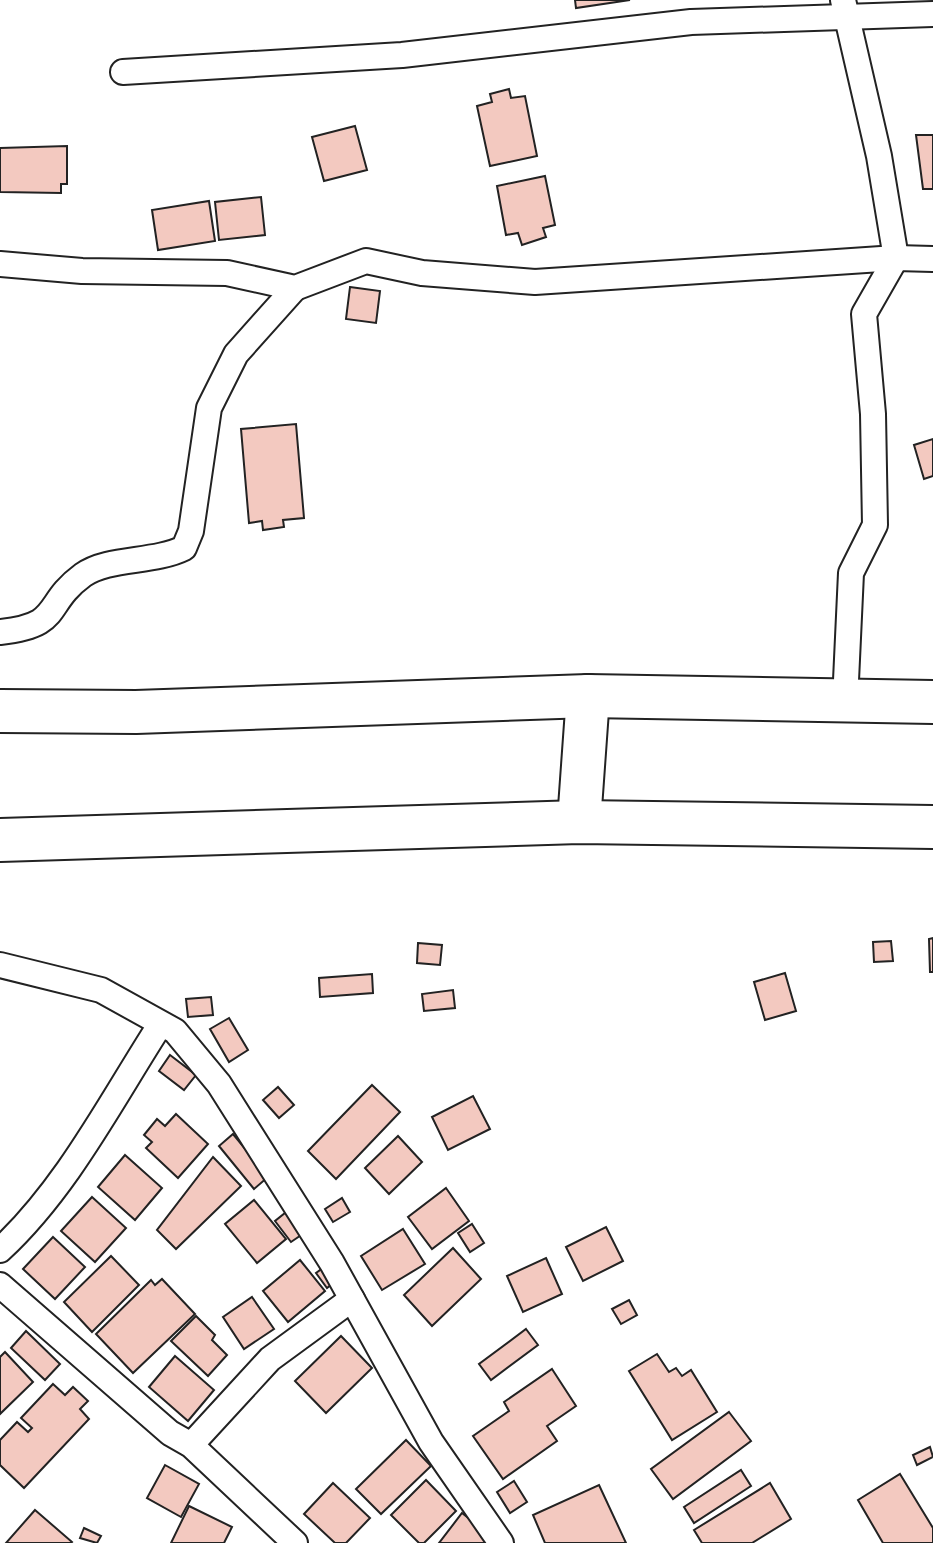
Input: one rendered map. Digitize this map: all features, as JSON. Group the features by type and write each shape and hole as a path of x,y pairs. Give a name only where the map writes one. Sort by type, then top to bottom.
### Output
{"highway":[{"path":"579,822 588,696"},
{"path":"0,711 136,712 588,696 933,702"},
{"path":"0,840 579,822 933,827"}],"street":[{"path":"123,72 402,55 845,8 933,14"},
{"path":"845,8 879,156 896,258 864,314 873,414 875,525 851,573 845,702"},
{"path":"0,632 40,625 82,576 97,568 167,557 184,548 191,531 209,408 236,354 295,288 366,261 422,273 535,282 896,258 933,259"},
{"path":"0,264 82,271 227,273 295,288"},
{"path":"0,965 101,990 175,1031 219,1084 352,1299 431,1442 501,1543"},
{"path":"0,1250 27,1225 59,1182 160,1025"},
{"path":"0,1285 170,1433 191,1445 295,1543"},
{"path":"191,1445 270,1359 352,1299"}],"building":[{"path":"575,0 630,0 576,8"},
{"path":"509,89 511,98 525,96 537,156 490,166 477,106 492,102 490,94"},
{"path":"355,126 367,170 324,181 312,137"},
{"path":"916,135 933,135 933,189 923,189"},
{"path":"67,146 67,184 61,184 61,193 0,192 0,148"},
{"path":"545,176 555,225 543,228 546,237 522,245 518,233 506,235 497,186"},
{"path":"261,197 265,235 219,240 215,202"},
{"path":"209,201 215,241 158,250 152,210"},
{"path":"350,287 380,291 376,323 346,319"},
{"path":"296,424 304,518 283,520 284,527 263,530 262,521 249,523 241,429"},
{"path":"933,439 933,476 924,479 914,445"},
{"path":"933,938 933,972 930,972 929,939"},
{"path":"891,941 893,961 874,962 873,942"},
{"path":"418,943 442,945 440,965 417,963"},
{"path":"785,973 796,1011 765,1020 754,982"},
{"path":"372,974 373,993 320,997 319,978"},
{"path":"453,990 455,1008 424,1011 422,994"},
{"path":"211,997 213,1015 188,1017 186,999"},
{"path":"229,1018 248,1050 229,1062 210,1029"},
{"path":"170,1055 196,1075 184,1090 159,1071"},
{"path":"372,1085 400,1112 336,1179 308,1151"},
{"path":"278,1087 294,1105 279,1118 263,1100"},
{"path":"473,1096 490,1129 448,1150 432,1117"},
{"path":"176,1114 208,1144 178,1178 146,1148 152,1142 144,1135 157,1119 165,1126"},
{"path":"233,1134 268,1177 254,1189 219,1146"},
{"path":"398,1136 422,1162 389,1194 365,1168"},
{"path":"125,1155 162,1188 135,1220 98,1187"},
{"path":"213,1157 241,1186 176,1249 157,1230"},
{"path":"446,1188 469,1221 432,1249 408,1217"},
{"path":"92,1197 126,1228 95,1262 61,1231"},
{"path":"342,1198 350,1212 333,1222 325,1209"},
{"path":"254,1200 286,1239 257,1263 225,1224"},
{"path":"290,1209 307,1231 291,1242 275,1221"},
{"path":"472,1224 484,1243 470,1252 458,1233"},
{"path":"606,1227 623,1261 583,1281 566,1247"},
{"path":"403,1229 425,1264 382,1290 361,1256"},
{"path":"53,1237 85,1267 55,1299 23,1269"},
{"path":"453,1248 481,1279 432,1326 404,1295"},
{"path":"111,1256 139,1285 92,1332 64,1302"},
{"path":"546,1258 562,1294 523,1312 507,1276"},
{"path":"300,1260 325,1291 288,1322 263,1291"},
{"path":"327,1265 337,1280 327,1288 316,1273"},
{"path":"162,1279 195,1314 133,1373 96,1334 151,1280 155,1285"},
{"path":"252,1297 274,1329 244,1349 223,1317"},
{"path":"629,1300 637,1315 621,1324 612,1309"},
{"path":"196,1316 215,1335 212,1340 227,1355 208,1376 171,1341"},
{"path":"526,1329 538,1345 491,1380 479,1364"},
{"path":"26,1331 60,1364 45,1380 11,1348"},
{"path":"341,1336 372,1368 326,1413 295,1381"},
{"path":"5,1352 33,1382 0,1414 0,1357"},
{"path":"657,1354 669,1372 676,1368 682,1376 691,1370 717,1412 672,1440 629,1371"},
{"path":"175,1356 214,1390 188,1421 149,1387"},
{"path":"552,1369 576,1406 547,1426 557,1441 503,1479 473,1436 509,1411 504,1402"},
{"path":"53,1384 65,1395 73,1387 88,1401 80,1409 89,1419 24,1488 0,1465 0,1440 17,1422 28,1432 32,1428 21,1418"},
{"path":"729,1412 751,1441 673,1499 651,1469"},
{"path":"406,1440 431,1466 381,1514 356,1489"},
{"path":"930,1447 933,1457 917,1465 913,1455"},
{"path":"165,1465 199,1484 181,1517 147,1498"},
{"path":"741,1470 751,1486 694,1523 684,1507"},
{"path":"900,1474 933,1528 933,1543 883,1543 858,1500"},
{"path":"426,1480 456,1511 424,1543 419,1543 391,1515"},
{"path":"514,1481 527,1502 510,1513 497,1492"},
{"path":"333,1483 370,1518 346,1543 335,1543 304,1514"},
{"path":"770,1483 791,1519 752,1543 702,1543 694,1530"},
{"path":"599,1485 626,1543 545,1543 533,1515"},
{"path":"189,1506 232,1527 224,1543 171,1543"},
{"path":"35,1510 72,1542 6,1543"},
{"path":"462,1513 495,1539 492,1543 439,1543"},
{"path":"84,1528 101,1536 97,1543 80,1538"}]}
